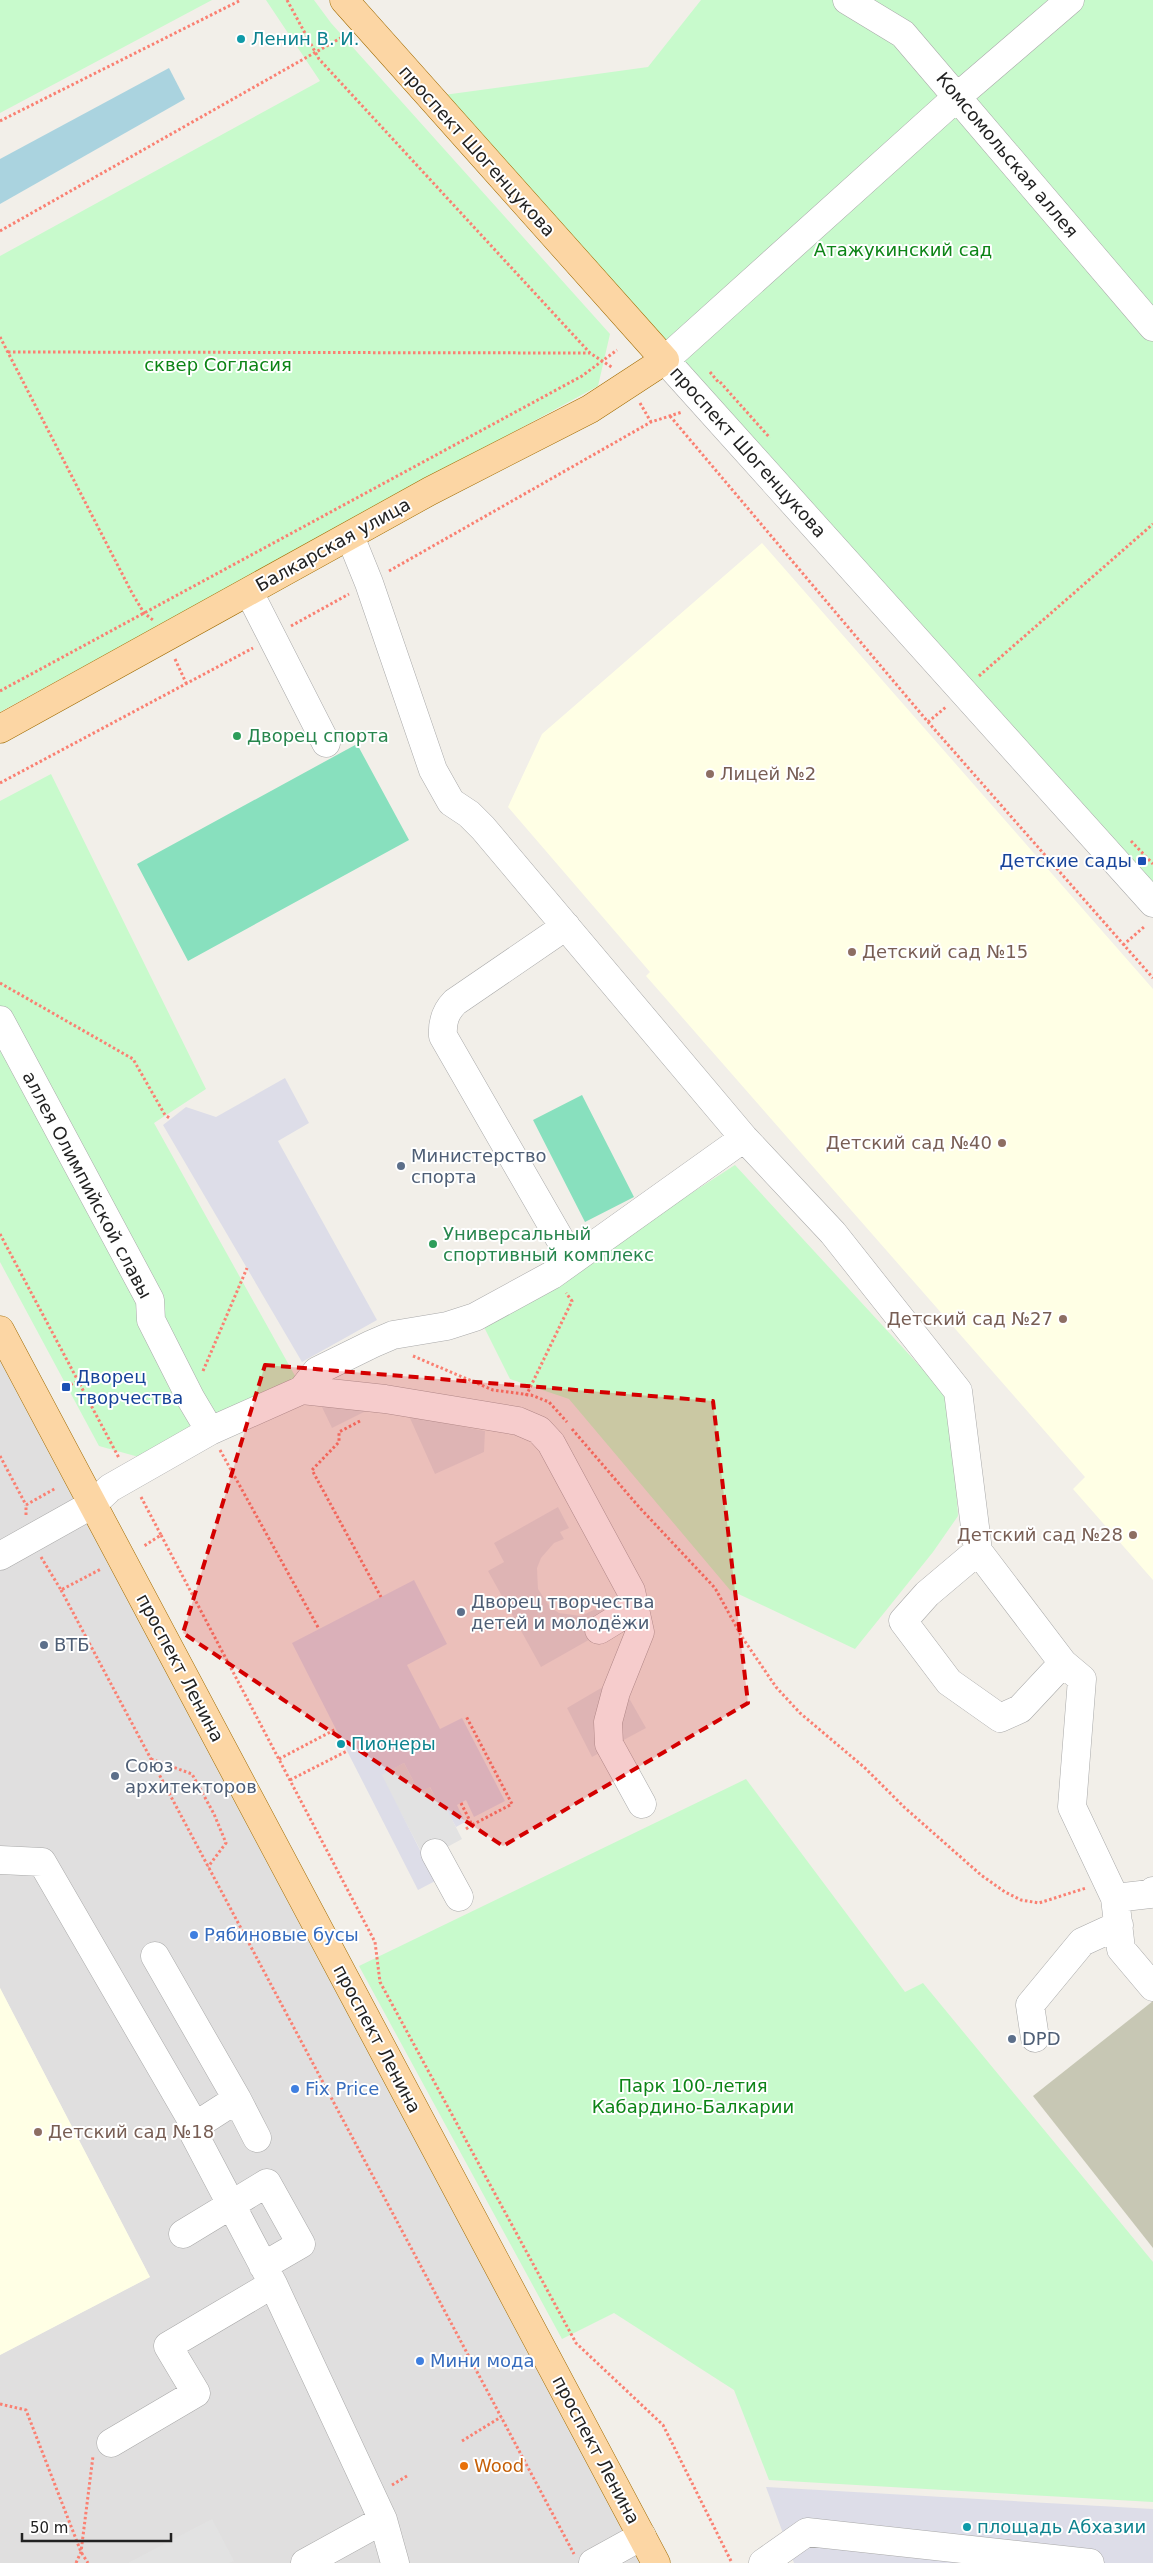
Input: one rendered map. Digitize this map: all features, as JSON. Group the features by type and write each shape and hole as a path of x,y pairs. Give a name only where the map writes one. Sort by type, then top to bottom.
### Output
{"main road":[{"name":"проспект Шогенцукова","path":"344,0 364,25 665,360"},
{"name":"Балкарская улица","path":"0,729 430,491 590,409 665,360"},
{"name":"проспект Ленина","path":"1,1332 656,2563"}],"street":[{"name":"Комсомольская аллея","path":"847,0 903,34 1153,326"},
{"path":"665,360 957,97 1070,0"},
{"name":"проспект Шогенцукова","path":"665,360 1148,915"},
{"path":"350,536 369,583 433,770 450,802 469,814 484,828 744,1138 833,1233 958,1391 978,1551 1063,1663 1082,1679 1072,1807 1111,1889 1121,1949 1153,1987"},
{"path":"249,592 326,743"},
{"path":"562,1268 443,1036 442,1025 446,1014 455,1002 566,926"},
{"name":"аллея Олимпийской славы","path":"0,1020 150,1300 151,1320 191,1399 210,1431"},
{"path":"0,1556 93,1504 110,1488 210,1431 302,1390 318,1371 393,1334 447,1326 475,1317 562,1268 744,1138"},
{"path":"302,1390 473,1421 518,1421 538,1430 551,1443 631,1591 640,1632 616,1692 608,1722 609,1744 642,1804"},
{"path":"978,1551 926,1594 903,1621 949,1682 1000,1718 1020,1709 1063,1663"},
{"path":"599,1630 635,1608"},
{"path":"435,1853 459,1898"},
{"path":"0,1860 42,1862 195,2126 194,2134 268,2275 383,2520 395,2563"},
{"path":"1111,1889 1150,1894 1153,1891"},
{"path":"1035,2038 1030,2005 1082,1942 1118,1925"},
{"path":"155,1956 237,2099 257,2138"},
{"path":"195,2126 237,2099"},
{"path":"111,2443 196,2392 168,2346 268,2275 302,2244 267,2183 183,2234"},
{"path":"305,2563 383,2520"},
{"path":"763,2563 807,2532 1090,2563"},
{"path":"593,2563 642,2536"}],"path":[{"path":"0,121 241,0"},
{"path":"287,0 319,59 590,353 604,362"},
{"path":"0,231 364,25"},
{"path":"0,338 144,613"},
{"path":"0,691 582,376 604,362 616,350"},
{"path":"8,352 590,353"},
{"path":"639,401 651,422"},
{"path":"0,783 187,684 369,583 651,422 683,412"},
{"path":"670,416 928,722 1153,978"},
{"path":"972,682 1153,524"},
{"path":"174,659 187,684"},
{"path":"928,722 946,706"},
{"path":"1123,945 1148,915"},
{"path":"0,983 133,1059 165,1115 171,1119"},
{"path":"0,1234 121,1462"},
{"path":"191,1399 247,1268"},
{"path":"518,1421 526,1394 572,1301 562,1268"},
{"path":"407,1353 493,1390 526,1394 549,1402 633,1500 715,1588 760,1665 800,1713 865,1768 904,1807 981,1875 1005,1892 1021,1900 1039,1903 1069,1895 1111,1889"},
{"path":"66,1387 78,1381"},
{"path":"363,1419 339,1432 339,1442 312,1470 381,1597"},
{"path":"210,1431 319,1629"},
{"path":"0,1456 26,1504 26,1521"},
{"path":"26,1504 56,1488"},
{"path":"140,1494 375,1942 380,1982 576,2343 663,2425 732,2563"},
{"path":"144,1546 161,1534"},
{"path":"37,1550 61,1590 579,2563"},
{"path":"61,1590 100,1569"},
{"path":"466,1716 512,1804 466,1829"},
{"path":"279,1758 336,1729"},
{"path":"290,1780 347,1750"},
{"path":"150,1758 192,1774 214,1814 226,1843 208,1867"},
{"path":"461,1803 472,1825"},
{"path":"0,2404 26,2410 80,2552 88,2563"},
{"path":"462,2441 501,2417"},
{"path":"76,2563 80,2552 94,2455 111,2443"}],"highlighted area":[{"path":"265,1365 713,1401 748,1703 503,1846 183,1633"}],"shaded area":[{"path":"762,543 1153,989 1153,1580 1073,1489 1085,1477 646,976 650,972 508,807 542,734"},
{"path":"285,1078 309,1123 278,1141 377,1320 302,1362 163,1125 186,1107 216,1117"},
{"path":"0,1330 656,2563 0,2563 0,2355 150,2277 0,1988"},
{"path":"320,1403 378,1405 332,1428"},
{"path":"409,1416 485,1431 484,1452 435,1474"},
{"path":"558,1507 569,1528 560,1532 564,1539 554,1543 541,1558 537,1568 538,1589 550,1607 559,1613 581,1616 602,1606 609,1619 601,1633 541,1667 488,1571 504,1562 494,1543"},
{"path":"414,1580 447,1644 407,1665 440,1729 462,1718 505,1801 474,1817 466,1800 457,1805 465,1822 456,1827 443,1803 439,1805 430,1787 419,1792 404,1763 382,1775 424,1858 439,1879 418,1890 292,1643"},
{"path":"613,1681 625,1691 646,1728 592,1757 567,1708"},
{"path":"404,1763 419,1792 429,1786 439,1804 443,1802 462,1839 425,1859 381,1775"},
{"name":"Детский сад №18","path":"0,1988 150,2277 0,2355"},
{"path":"1153,2001 1153,2248 1033,2096"},
{"name":"площадь Абхазии","path":"766,2487 1153,2509 1153,2563 794,2563"},
{"path":"212,2519 234,2561 229,2563 128,2563"}],"green space":[{"path":"0,0 212,0 0,113"},
{"name":"сквер Согласия","path":"266,0 314,0 331,23 610,334 598,386 0,712 0,256 320,81"},
{"name":"Атажукинский сад","path":"701,0 1153,0 1153,903 429,97 648,67"},
{"path":"357,744 409,840 188,961 137,864"},
{"path":"51,774 206,1089 154,1123 299,1383 146,1459 99,1446 0,1262 0,801"},
{"path":"582,1095 634,1197 585,1222 533,1120"},
{"path":"735,1165 950,1399 958,1516 933,1552 855,1649 730,1590 569,1399 510,1379 484,1327"},
{"name":"Парк 100-летия Кабардино-Балкарии","path":"746,1779 905,1992 923,1983 1153,2262 1153,2502 769,2480 734,2390 614,2313 562,2339 359,1966"}],"water":[{"path":"169,68 185,99 0,204 0,159"}],"place":[{"name":"Ленин В. И.","path":"241,39"},
{"name":"Дворец спорта","path":"237,736"},
{"name":"Лицей №2","path":"710,774"},
{"name":"Детские сады","path":"1142,861"},
{"name":"Детский сад №15","path":"852,952"},
{"name":"Детский сад №40","path":"1002,1143"},
{"name":"Министерство спорта","path":"401,1166"},
{"name":"Универсальный спортивный комплекс","path":"433,1244"},
{"name":"Детский сад №27","path":"1063,1319"},
{"name":"Дворец творчества","path":"66,1387"},
{"name":"Детский сад №28","path":"1133,1535"},
{"name":"Дворец творчества детей и молодёжи","path":"461,1612"},
{"name":"ВТБ","path":"44,1645"},
{"name":"Пионеры","path":"341,1744"},
{"name":"Союз архитекторов","path":"115,1776"},
{"name":"Рябиновые бусы","path":"194,1935"},
{"name":"DPD","path":"1012,2039"},
{"name":"Fix Price","path":"295,2089"},
{"name":"Детский сад №18","path":"38,2132"},
{"name":"Мини мода","path":"420,2361"},
{"name":"Wood","path":"464,2466"},
{"name":"площадь Абхазии","path":"967,2527"}]}
